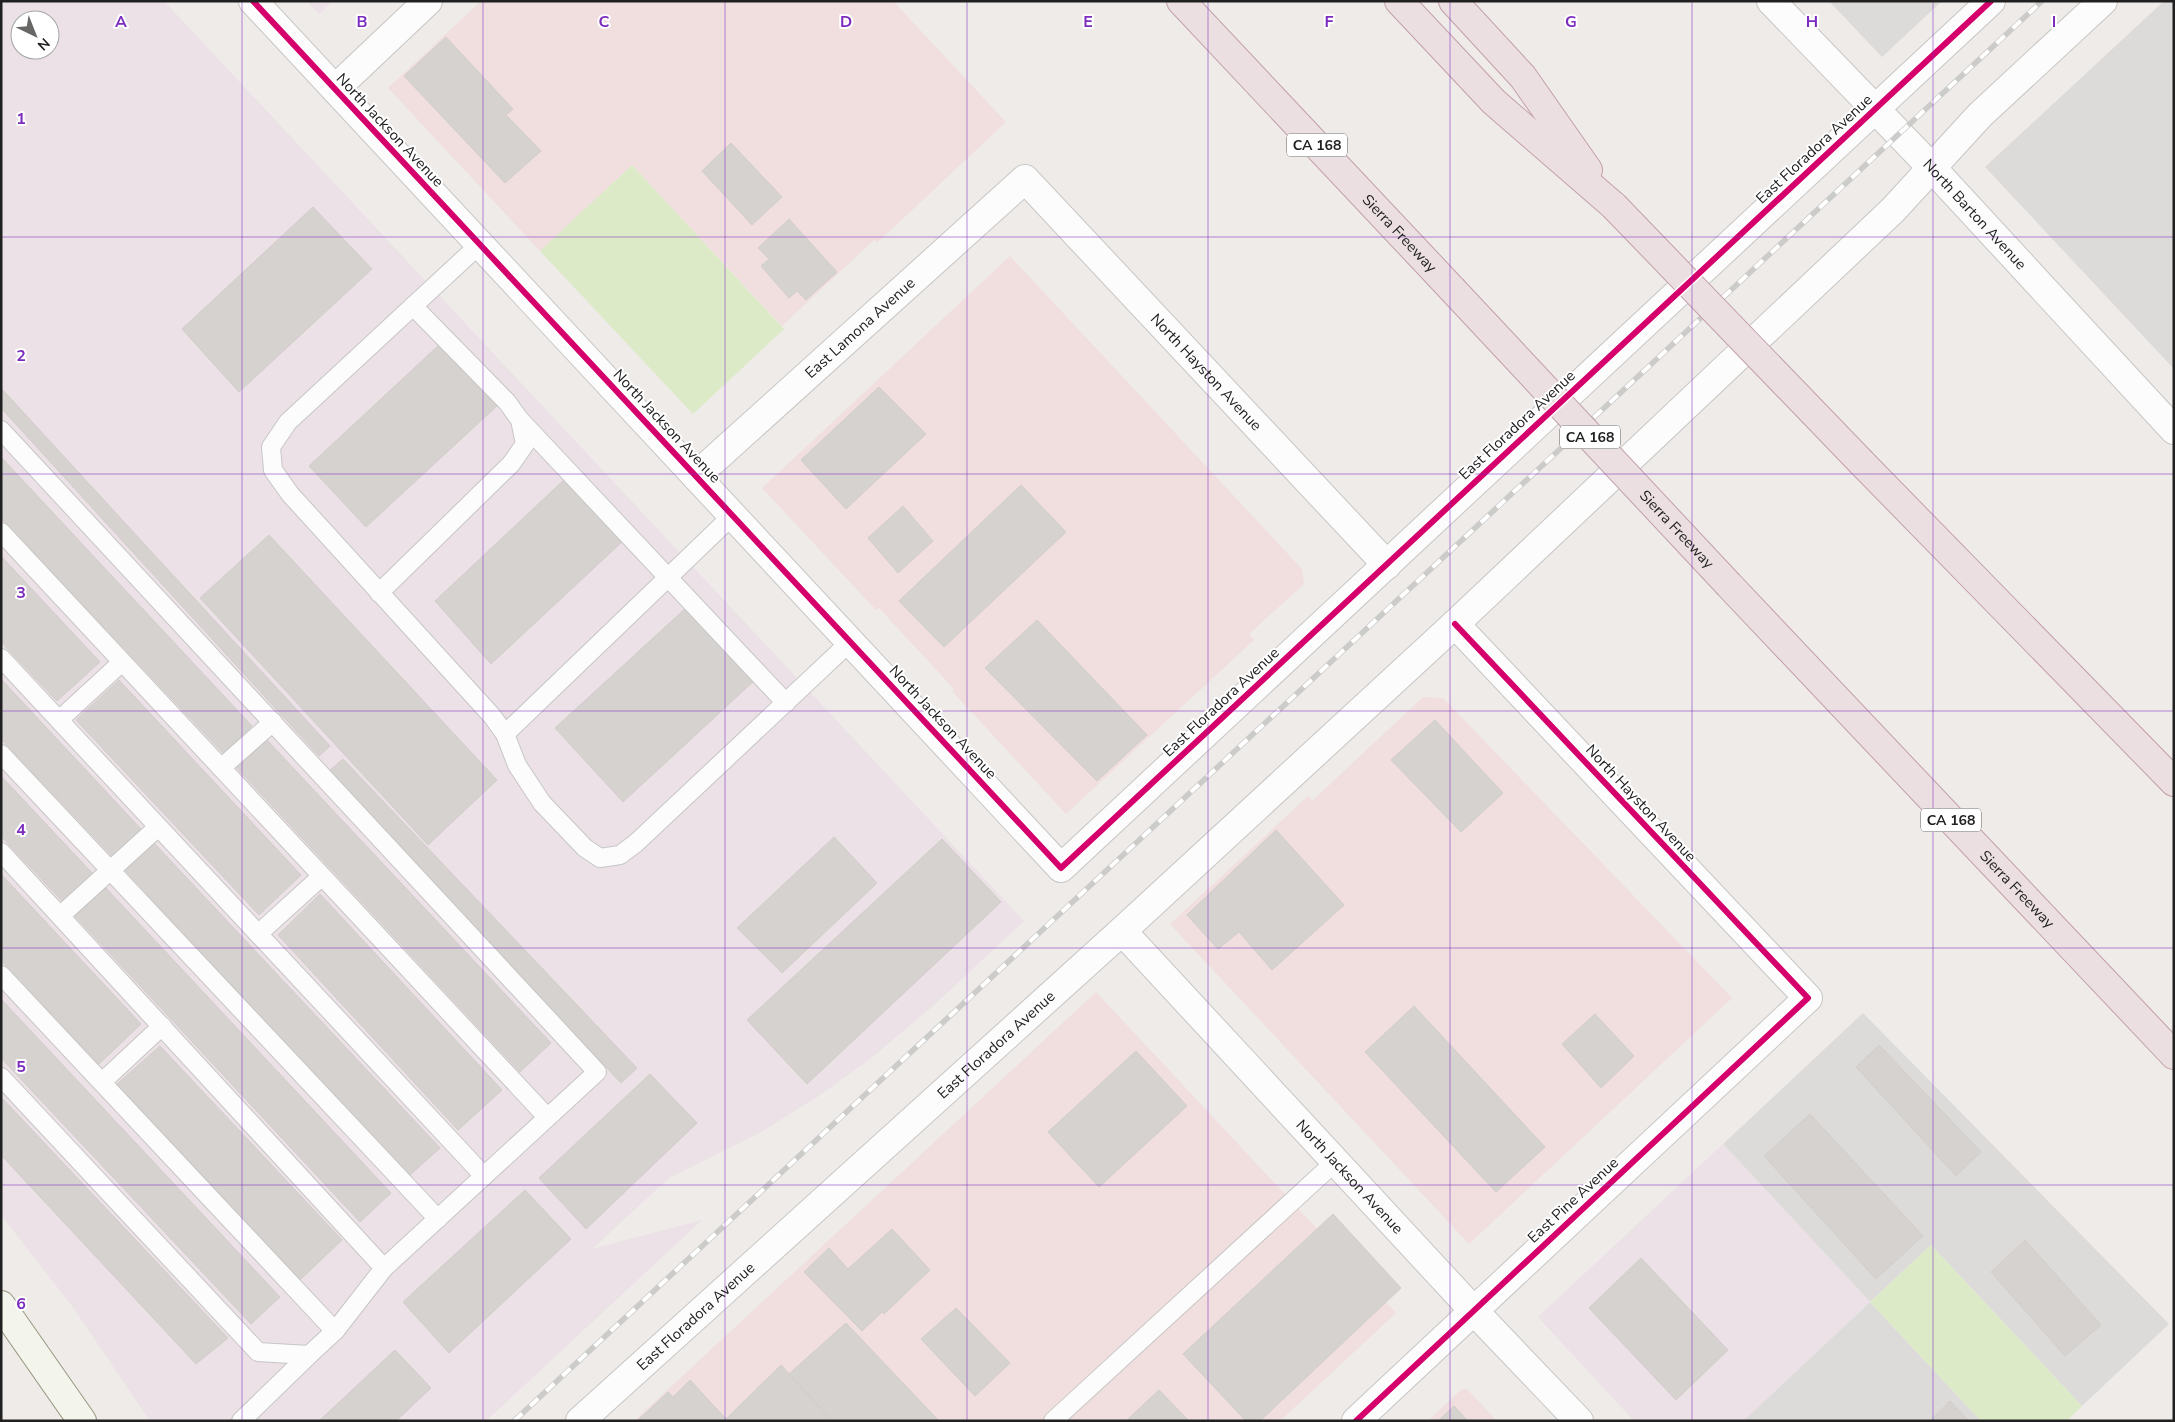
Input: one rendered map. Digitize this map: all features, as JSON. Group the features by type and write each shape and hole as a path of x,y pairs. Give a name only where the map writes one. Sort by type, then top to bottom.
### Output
{"highway":[{"name":"Sierra Freeway","path":"1181,1 1729,585 2174,1055"},
{"path":"1399,1 1494,102 1614,206 2174,782"},
{"path":"1452,1 1523,77 1614,206"}],"street":[{"name":"North Jackson Avenue","path":"253,1 1061,868"},
{"path":"335,89 428,1"},
{"name":"North Barton Avenue","path":"1771,1 1874,110 1932,168 2174,430"},
{"name":"East Floradora Avenue","path":"1061,868 1990,1"},
{"name":"East Floradora Avenue","path":"580,1421 1122,931 1455,624 1893,210 1980,115 2103,1"},
{"name":"North Hayston Avenue","path":"1025,179 1387,565"},
{"name":"East Lamona Avenue","path":"696,476 1025,179"},
{"name":"North Hayston Avenue","path":"1455,624 1808,998"},
{"name":"North Jackson Avenue","path":"1122,931 1473,1310 1579,1421"},
{"name":"East Pine Avenue","path":"1356,1421 1808,998"},
{"path":"1,1305 82,1421"}],"lane":[{"path":"480,244 288,422 271,447 273,470 290,494 492,716 505,734 517,765 542,804 585,848 600,858 620,855 636,843 851,642"},
{"path":"413,306 507,402 520,420 786,703"},
{"path":"379,593 511,464 525,444 520,420"},
{"path":"1,430 597,1072 384,1268 335,1331 241,1421"},
{"path":"505,734 733,515"},
{"path":"1,532 548,1117"},
{"path":"1,658 484,1176"},
{"path":"59,720 122,662"},
{"path":"221,768 273,722"},
{"path":"1,754 438,1219"},
{"path":"60,916 158,827"},
{"path":"1,852 384,1268"},
{"path":"258,934 322,876"},
{"path":"1,975 335,1331"},
{"path":"102,1082 162,1026"},
{"path":"1,1077 258,1352 309,1355"},
{"path":"1053,1421 1335,1162"}],"shaded area":[{"path":"1,1 164,1 1024,921 933,1006 870,1059 817,1097 761,1132 669,1178 592,1249 702,1220 486,1421 150,1421 72,1306 1,1215"},
{"path":"307,1 333,1 319,14"},
{"path":"481,1 893,1 1006,122 877,243 874,240 782,326 632,165 540,251 388,88"},
{"path":"1829,1 1942,1 1882,57"},
{"path":"2164,1 2174,1 2174,369 1985,167"},
{"path":"1010,256 1302,569 1304,584 1249,634 1254,640 1066,814 952,691 954,689 879,608 876,610 762,488"},
{"path":"1423,697 1443,698 1732,998 1469,1244 1170,924 1308,796 1312,801"},
{"path":"1096,992 1396,1313 1280,1421 634,1421"},
{"path":"1863,1013 2169,1324 2082,1406 1931,1245 1870,1302 1723,1144"},
{"path":"1723,1144 1870,1302 1743,1421 1634,1421 1538,1317"},
{"path":"1870,1302 1981,1421 1743,1421"},
{"path":"1462,1389 1467,1389 1497,1421 1428,1421"}],"green space":[{"path":"632,165 784,329 693,414 540,251"},
{"path":"1931,1245 2082,1406 2067,1421 1981,1421 1870,1302"}],"building":[{"path":"446,37 513,109 506,115 541,151 505,183 404,76"},
{"path":"731,143 782,197 752,225 702,171"},
{"path":"313,207 372,269 239,392 182,329"},
{"path":"789,219 837,272 806,300 797,291 789,298 761,266 769,259 758,248"},
{"path":"440,344 498,405 366,527 309,466"},
{"path":"879,387 926,434 846,509 801,460"},
{"path":"1,388 330,746 319,756 1,408"},
{"path":"1,457 252,726 223,753 1,518"},
{"path":"566,478 624,540 491,664 435,601"},
{"path":"1021,485 1066,532 944,647 899,601"},
{"path":"903,506 933,541 898,573 868,538"},
{"path":"269,535 497,780 428,845 200,598"},
{"path":"1,556 100,662 57,701 1,642"},
{"path":"687,607 755,680 623,802 555,728"},
{"path":"1037,620 1147,735 1097,781 985,668"},
{"path":"1,679 141,829 112,856 1,739"},
{"path":"119,680 301,875 259,915 76,720"},
{"path":"1435,720 1503,793 1461,832 1391,760"},
{"path":"266,739 551,1043 520,1072 235,766"},
{"path":"343,759 637,1068 621,1083 328,772"},
{"path":"1,776 93,874 63,902 1,836"},
{"path":"1276,830 1344,905 1272,970 1239,932 1218,949 1187,915"},
{"path":"834,837 877,883 782,973 737,928"},
{"path":"942,839 1001,902 807,1084 747,1020"},
{"path":"154,843 440,1148 409,1176 124,869"},
{"path":"1,874 141,1024 99,1064 1,960"},
{"path":"106,888 391,1193 360,1222 75,916"},
{"path":"320,894 502,1090 458,1130 278,935"},
{"path":"1,999 280,1297 251,1324 1,1058"},
{"path":"1414,1006 1545,1147 1496,1192 1365,1052"},
{"path":"1595,1014 1634,1056 1601,1088 1562,1044"},
{"path":"1879,1045 1981,1152 1956,1176 1856,1067"},
{"path":"160,1046 342,1240 300,1280 117,1084"},
{"path":"1136,1051 1187,1106 1099,1187 1048,1132"},
{"path":"650,1074 697,1123 586,1229 539,1178"},
{"path":"1,1097 228,1338 196,1364 1,1155"},
{"path":"1810,1114 1923,1236 1876,1279 1764,1156"},
{"path":"525,1190 571,1239 449,1353 403,1302"},
{"path":"1333,1214 1401,1288 1260,1421 1246,1421 1183,1354"},
{"path":"892,1229 930,1270 884,1314 882,1312 862,1331 804,1272 829,1248 848,1269"},
{"path":"2025,1240 2101,1325 2065,1356 1991,1272"},
{"path":"1641,1258 1728,1350 1676,1400 1589,1308"},
{"path":"956,1308 1010,1363 975,1396 921,1339"},
{"path":"846,1323 939,1421 832,1421 789,1374"},
{"path":"395,1350 431,1388 396,1421 319,1421"},
{"path":"781,1365 832,1421 637,1421 668,1392 673,1397 690,1380 726,1419"},
{"path":"1159,1390 1189,1421 1126,1421"},
{"path":"1950,1401 1969,1421 1930,1421"},
{"path":"1454,1406 1468,1421 1438,1421"}],"railway":[{"path":"514,1421 2042,1"}],"cycle path":[{"path":"253,1 1061,868 1991,1"},
{"path":"1356,1421 1808,998 1455,624"}]}
